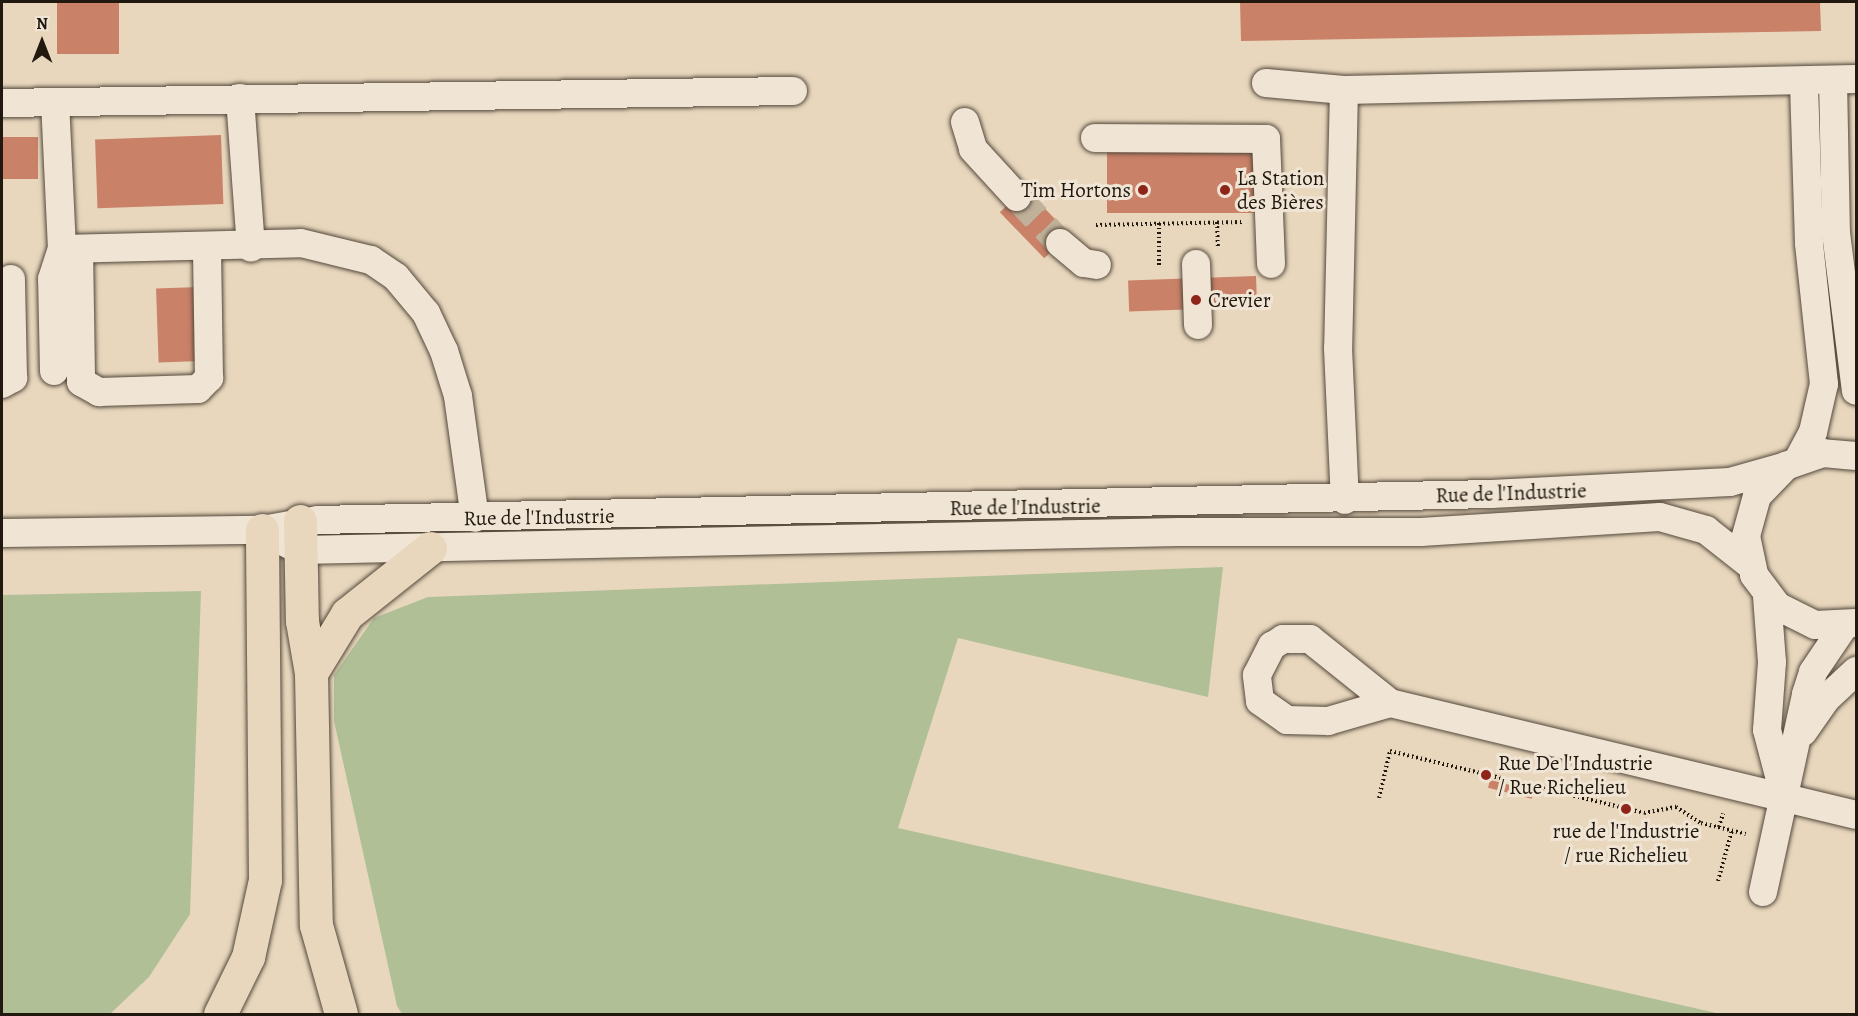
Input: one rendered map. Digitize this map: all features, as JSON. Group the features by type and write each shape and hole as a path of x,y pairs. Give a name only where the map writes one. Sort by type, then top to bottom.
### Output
{"highway":[{"path":"220,1014 248,957 265,880 262,530"},
{"path":"300,536 302,621 311,673 316,926 341,1014"},
{"path":"311,673 347,614 429,548"}],"street":[{"path":"1266,83 1344,90 1845,80 1836,233 1857,391"},
{"path":"1785,799 1767,730 1772,662 1767,596 1749,564 1746,536 1751,509 1765,485 1792,463 1813,432 1824,384 1809,243 1804,81"},
{"path":"1344,90 1338,348 1345,500"},
{"path":"2,103 794,91"},
{"path":"240,99 251,248"},
{"path":"55,102 71,249 81,382 99,392 198,389 209,378 207,248"},
{"path":"965,122 973,149 1017,197"},
{"path":"1095,138 1266,139 1271,264"},
{"path":"71,249 251,248 301,243 371,260 396,277 426,313 458,396 475,518"},
{"path":"1060,243 1084,263 1097,266"},
{"path":"54,371 52,279 71,249"},
{"path":"1197,264 1198,324"},
{"path":"2,384 13,378 11,279"},
{"name":"Rue de l'Industrie","path":"300,536 475,518 1345,500 1676,487 1741,480 1823,453 1857,456"},
{"name":"Rue de l'Industrie","path":"2,533 262,530 300,536 429,548 1179,531 1421,532 1660,517 1706,530 1749,564"},
{"path":"1767,596 1802,620 1850,625"},
{"path":"1763,892 1813,672 1850,625"},
{"path":"1800,736 1826,699 1857,671"},
{"path":"1390,703 1857,815"}],"path":[{"path":"1096,225 1252,222"},
{"path":"1160,224 1160,265"},
{"path":"1379,798 1390,751 1644,813 1676,807 1719,827 1746,834"},
{"path":"1719,827 1723,814"},
{"path":"1718,881 1732,830"}],"green space":[{"path":"1223,567 1208,697 958,638 898,828 1721,1014 402,1014 397,1006 334,721 334,675 374,618 428,597"},
{"path":"201,591 190,914 149,977 110,1014 2,1014 2,595"}],"building":[{"path":"57,2 119,2 119,54 57,54"},
{"path":"1240,2 1820,2 1821,31 1241,41"},
{"path":"221,135 223,204 97,208 95,139"},
{"path":"2,137 38,137 38,179 2,179"},
{"path":"1107,146 1262,146 1262,213 1107,213"},
{"path":"1025,188 1069,234 1044,258 1000,212"},
{"path":"1256,276 1257,307 1129,311 1128,280"},
{"path":"199,287 202,361 159,362 156,289"},
{"path":"1490,780 1534,791 1532,799 1488,788"}],"tunnel":[{"path":"1017,197 1060,243"}],"place":[{"name":"Tim Hortons","path":"1143,190"},
{"name":"La Station des Bières","path":"1225,190"},
{"name":"Crevier","path":"1196,300"},
{"name":"Rue De l'Industrie / Rue Richelieu","path":"1486,775"},
{"name":"rue de l'Industrie / rue Richelieu","path":"1626,809"}]}
